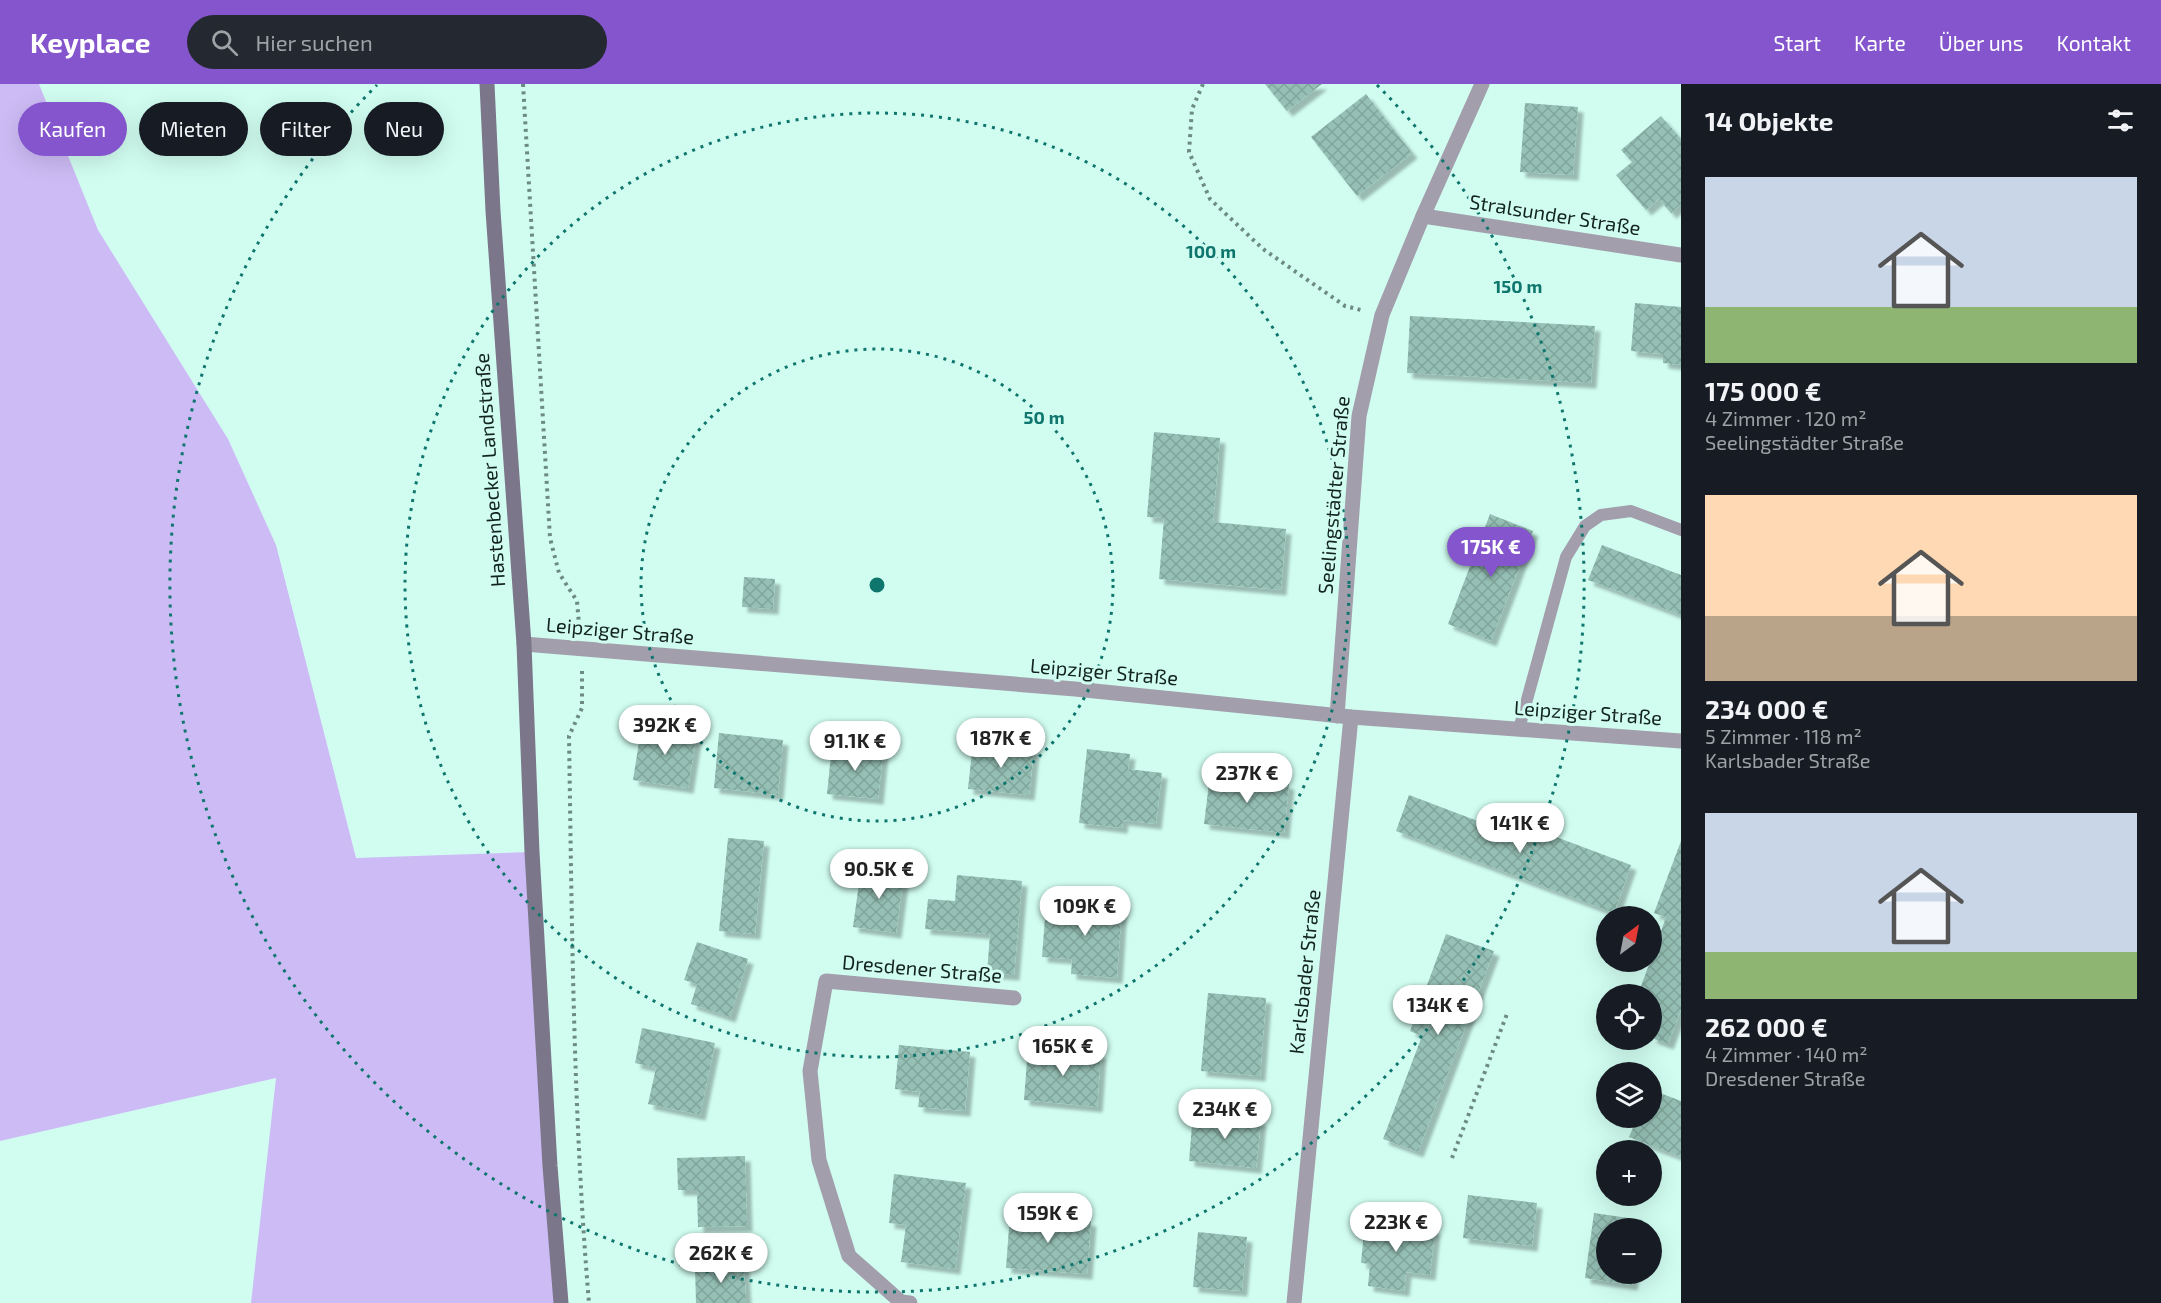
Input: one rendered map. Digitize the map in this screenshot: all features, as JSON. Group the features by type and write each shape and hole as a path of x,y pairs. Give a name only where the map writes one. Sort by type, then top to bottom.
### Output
{"main road":[{"name":"Hastenbecker Landstraße","path":"487,84 494,222 524,644 532,852 549,1166 561,1303"}],"street":[{"name":"Seelingstädter Straße","path":"1344,716 1359,416 1382,315 1482,84"},
{"name":"Stralsunder Straße","path":"1423,216 1681,255"},
{"name":"Leipziger Straße","path":"524,644 1075,689 1344,716 1681,741"},
{"name":"Karlsbader Straße","path":"1294,1303 1344,716"},
{"name":"Dresdener Straße","path":"910,1303 901,1302 849,1256 819,1160 810,1071 826,981 1014,998"}],"lane":[{"path":"1519,729 1566,557 1585,526 1601,515 1630,511 1681,530"}],"path":[{"path":"523,84 550,538 559,573 577,601 582,649 582,708 568,736 576,1101 581,1214 589,1303"},
{"path":"1203,84 1192,109 1189,152 1210,199 1263,249 1345,306 1382,315"},
{"path":"1452,1158 1507,1014"}],"shaded area":[{"path":"0,84 39,84 46,102 18,102 18,156 68,156 98,230 228,439 276,545 356,858 532,852 563,1303 251,1303 276,1078 0,1141"}],"building":[{"path":"1265,84 1322,84 1287,111"},
{"path":"1366,94 1412,153 1357,196 1311,137"},
{"path":"1525,103 1578,107 1573,175 1520,172"},
{"path":"1661,116 1681,139 1681,204 1671,213 1659,199 1646,210 1616,175 1632,162 1621,150"},
{"path":"1635,303 1681,307 1681,365 1663,363 1663,354 1631,351"},
{"path":"1410,316 1595,326 1591,383 1407,373"},
{"path":"1154,432 1220,438 1213,522 1286,529 1281,590 1159,579 1164,518 1147,517"},
{"path":"1490,514 1533,531 1491,641 1448,624"},
{"path":"1602,545 1681,575 1681,615 1588,580"},
{"path":"744,577 775,579 773,609 742,607"},
{"path":"642,723 697,732 688,788 633,780"},
{"path":"719,733 783,740 778,795 714,788"},
{"path":"973,742 1034,749 1029,795 968,789"},
{"path":"832,745 883,751 878,799 827,794"},
{"path":"1087,749 1130,754 1128,769 1162,773 1156,824 1123,820 1122,828 1079,823"},
{"path":"1210,775 1289,784 1284,833 1204,824"},
{"path":"1409,795 1520,837 1524,825 1631,865 1616,906 1596,906 1396,831"},
{"path":"728,838 764,841 755,934 719,931"},
{"path":"1681,841 1681,1010 1668,1044 1662,1042 1662,984 1642,984 1646,972 1662,972 1662,928 1666,917 1662,916 1662,906 1657,906"},
{"path":"861,868 904,873 896,933 853,927"},
{"path":"957,875 1022,881 1014,975 987,973 990,934 925,929 928,899 955,901"},
{"path":"1077,902 1122,905 1117,978 1071,974 1072,959 1042,957 1046,904 1077,907"},
{"path":"1446,934 1494,951 1418,1152 1383,1139 1422,1036 1410,1031"},
{"path":"697,942 748,959 730,1017 691,1004 697,984 684,980"},
{"path":"1208,993 1266,998 1260,1076 1201,1071"},
{"path":"642,1028 715,1043 700,1115 648,1104 656,1068 635,1063"},
{"path":"899,1045 970,1052 965,1111 918,1107 920,1092 895,1089"},
{"path":"1028,1047 1101,1053 1097,1107 1024,1100"},
{"path":"1662,1094 1681,1101 1681,1157 1662,1150 1662,1140 1637,1140 1629,1137 1633,1128 1662,1128"},
{"path":"1193,1113 1261,1120 1256,1168 1189,1161"},
{"path":"745,1156 747,1226 698,1227 697,1190 678,1190 677,1158"},
{"path":"894,1174 966,1183 955,1269 901,1262 906,1225 889,1223"},
{"path":"1468,1195 1537,1203 1532,1246 1463,1238"},
{"path":"1594,1213 1628,1218 1596,1218 1596,1280 1585,1278"},
{"path":"1010,1214 1091,1221 1087,1274 1006,1268"},
{"path":"1365,1221 1435,1229 1430,1275 1406,1272 1404,1291 1368,1286 1370,1264 1361,1263"},
{"path":"1198,1232 1247,1237 1242,1291 1193,1287"},
{"path":"744,1264 746,1303 696,1303 695,1267"}]}
